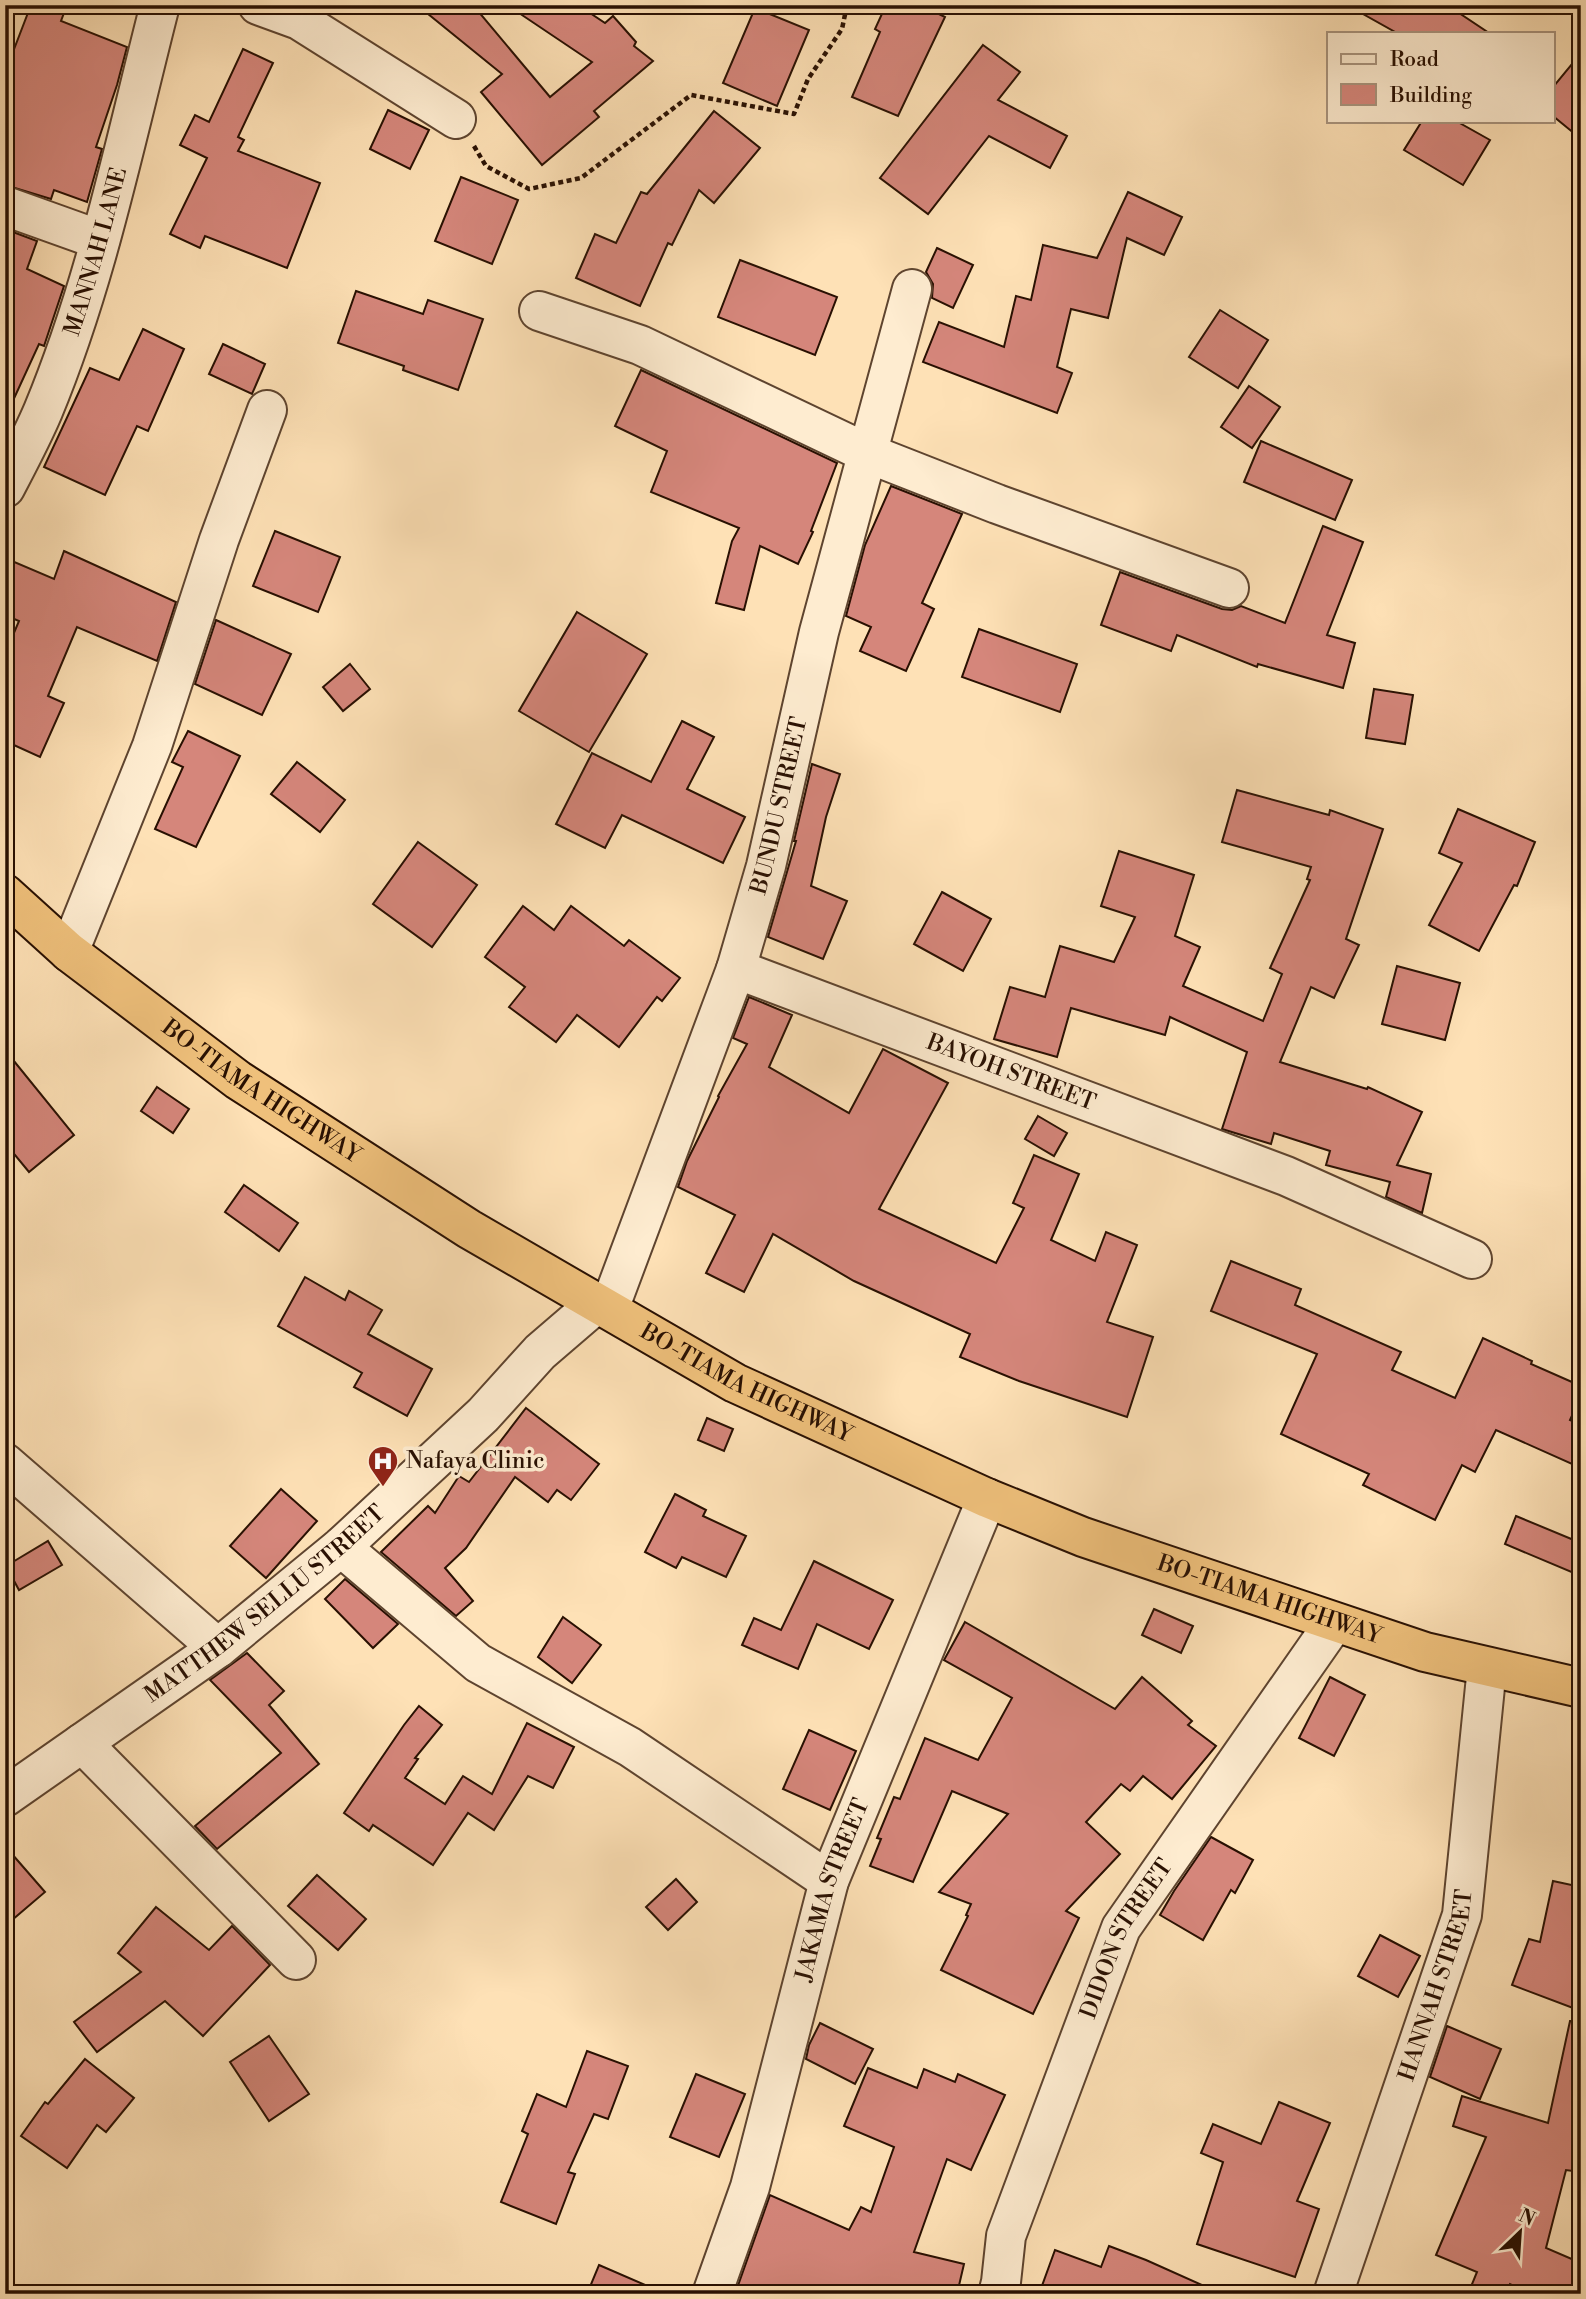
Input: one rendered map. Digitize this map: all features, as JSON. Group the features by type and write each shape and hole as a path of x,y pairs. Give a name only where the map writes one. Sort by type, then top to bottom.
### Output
{"highway":[{"name":"BO-TIAMA HIGHWAY","path":"5,894 69,952 238,1080 469,1228 735,1382 987,1498 1094,1541 1425,1652 1581,1688"}],"street":[{"name":"MANNAH LANE","path":"5,488 43,412 77,319 160,5"},
{"path":"258,5 299,20 456,119"},
{"path":"5,206 100,240"},
{"name":"BUNDU STREET","path":"603,1306 736,969 766,866 819,632 912,289"},
{"path":"539,311 640,345 867,453 998,504 1229,587"},
{"path":"69,952 152,746 219,540 267,410"},
{"name":"BAYOH STREET","path":"736,969 1286,1176 1472,1259"},
{"name":"MATTHEW SELLU STREET","path":"5,1797 218,1648 341,1547 483,1415 540,1352 603,1306"},
{"path":"5,1463 218,1648"},
{"name":"JAKAMA STREET","path":"712,2294 750,2187 829,1881 987,1498"},
{"path":"341,1547 478,1663 630,1747 829,1881"},
{"name":"DIDON STREET","path":"998,2294 1002,2282 1006,2236 1121,1928 1334,1623"},
{"name":"HANNAH STREET","path":"1333,2294 1462,1914 1487,1667"},
{"path":"82,1743 296,1960"}],"path":[{"path":"456,119 486,166 529,189 582,178 691,95 794,114 808,79 842,29 847,5"}],"building":[{"path":"31,5 67,5 61,21 127,47 96,147 102,149 87,202 54,190 51,199 5,185 5,55 11,57"},
{"path":"417,5 473,5 550,97 592,62 507,5 578,5 605,23 613,16 636,42 634,46 653,61 594,111 599,117 542,165 481,92 502,74"},
{"path":"886,5 921,5 945,17 898,116 852,97 880,32 875,29"},
{"path":"1347,5 1447,5 1488,32 1395,32"},
{"path":"755,8 809,30 777,106 723,83"},
{"path":"983,45 1020,72 998,100 1067,136 1050,168 989,136 928,214 880,178"},
{"path":"243,49 273,63 238,137 244,140 238,151 320,183 287,268 205,236 200,248 170,234 207,158 180,145 195,115 209,122"},
{"path":"1581,53 1581,139 1554,117 1554,86"},
{"path":"388,110 429,130 410,169 370,149"},
{"path":"714,111 760,148 714,203 699,190 672,245 668,243 640,306 576,278 595,234 616,243 641,192 647,194"},
{"path":"1421,122 1458,122 1490,140 1463,185 1404,150"},
{"path":"461,177 518,200 492,264 435,241"},
{"path":"1128,192 1182,217 1164,255 1127,238 1108,318 1071,309 1057,367 1072,373 1057,413 923,362 939,322 1004,347 1016,296 1031,300 1043,245 1097,258"},
{"path":"5,229 37,241 27,269 64,286 44,346 39,344 5,418"},
{"path":"937,248 973,265 953,308 932,298 933,284 926,272"},
{"path":"740,260 837,297 815,355 718,317"},
{"path":"356,291 423,314 428,300 483,319 458,390 403,370 404,366 338,343"},
{"path":"1220,310 1268,340 1238,388 1189,357"},
{"path":"143,329 184,349 148,431 137,426 105,495 44,467 90,368 119,380"},
{"path":"223,344 265,364 252,394 209,374"},
{"path":"641,370 837,463 811,531 813,532 798,564 760,546 744,610 716,603 732,541 739,528 651,492 667,451 615,426"},
{"path":"1249,386 1280,407 1252,448 1221,427"},
{"path":"1261,441 1352,480 1335,520 1244,482"},
{"path":"891,486 962,514 922,603 934,609 906,671 860,651 871,627 846,616 865,545"},
{"path":"1323,526 1363,542 1327,635 1355,643 1343,688 1258,664 1257,667 1177,635 1171,651 1101,625 1120,572 1222,609 1232,610 1241,606 1285,623"},
{"path":"275,531 340,557 318,612 253,586"},
{"path":"64,551 176,602 157,661 77,627 48,696 64,703 40,757 5,741 5,654 19,621 5,615 5,558 54,579"},
{"path":"577,612 647,654 589,752 519,711"},
{"path":"216,620 291,654 262,715 195,684"},
{"path":"979,629 1077,664 1060,712 962,677"},
{"path":"350,664 370,689 343,711 323,687"},
{"path":"1374,689 1413,695 1405,744 1366,738"},
{"path":"682,721 714,737 687,789 745,817 723,863 622,815 605,848 556,824 592,753 651,782"},
{"path":"188,731 240,756 196,847 155,829 183,767 172,762"},
{"path":"297,762 345,800 320,832 271,794"},
{"path":"812,764 840,774 826,817 811,886 847,901 823,959 768,937 796,841"},
{"path":"1237,790 1329,815 1330,810 1383,829 1346,939 1359,945 1334,998 1311,987 1280,1062 1367,1089 1368,1087 1422,1112 1397,1165 1431,1174 1422,1213 1386,1197 1390,1182 1326,1165 1330,1151 1274,1133 1271,1144 1222,1129 1247,1052 1170,1017 1165,1035 1071,1008 1057,1057 994,1039 1010,987 1045,997 1060,946 1114,962 1135,917 1101,906 1119,851 1194,875 1175,936 1200,947 1183,986 1263,1021 1282,974 1270,968 1310,880 1307,879 1311,867 1222,842"},
{"path":"1458,809 1535,842 1517,886 1514,885 1479,951 1429,925 1462,863 1439,853"},
{"path":"418,842 477,885 432,947 373,904"},
{"path":"942,892 991,919 963,971 914,944"},
{"path":"523,906 554,930 571,906 624,946 629,940 680,978 662,1001 657,997 619,1047 577,1015 556,1042 509,1007 525,987 485,957"},
{"path":"1397,966 1460,983 1445,1040 1382,1024"},
{"path":"749,997 792,1015 769,1067 849,1113 883,1049 948,1083 879,1209 996,1263 1024,1208 1013,1203 1034,1155 1079,1174 1051,1240 1095,1261 1106,1232 1137,1245 1107,1322 1153,1337 1127,1417 1019,1381 960,1357 970,1334 854,1281 773,1234 744,1292 706,1273 735,1215 678,1187 687,1161 718,1096 747,1044 733,1038"},
{"path":"5,1050 74,1135 29,1172 5,1143"},
{"path":"157,1087 189,1109 173,1133 141,1111"},
{"path":"1038,1116 1067,1133 1054,1156 1025,1139"},
{"path":"244,1185 298,1223 279,1251 225,1212"},
{"path":"1231,1261 1301,1289 1295,1305 1401,1352 1392,1370 1455,1398 1483,1338 1532,1361 1531,1364 1581,1386 1581,1396 1570,1420 1581,1425 1581,1468 1496,1430 1475,1472 1462,1465 1435,1520 1363,1485 1369,1474 1281,1434 1317,1354 1211,1311"},
{"path":"305,1277 345,1300 349,1291 382,1310 368,1334 432,1369 407,1416 354,1387 362,1373 278,1326"},
{"path":"526,1408 599,1464 571,1500 557,1490 548,1502 515,1477 466,1548 445,1568 473,1601 456,1616 381,1552 428,1506 435,1513 459,1476 469,1482"},
{"path":"707,1418 733,1429 724,1451 698,1440"},
{"path":"281,1489 317,1521 266,1578 230,1546"},
{"path":"675,1494 706,1510 703,1516 746,1536 726,1577 682,1557 676,1568 645,1552"},
{"path":"1516,1516 1581,1543 1581,1576 1505,1544"},
{"path":"48,1541 62,1565 19,1590 6,1566"},
{"path":"814,1561 893,1600 869,1649 817,1624 798,1669 742,1645 754,1618 781,1630"},
{"path":"345,1579 398,1624 373,1648 325,1599"},
{"path":"1154,1609 1193,1626 1181,1653 1142,1635"},
{"path":"563,1617 601,1645 572,1683 538,1657"},
{"path":"965,1622 1115,1709 1142,1677 1192,1721 1188,1725 1216,1746 1172,1799 1143,1776 1130,1791 1121,1784 1086,1822 1120,1854 1066,1911 1079,1918 1033,2014 941,1970 968,1916 966,1915 971,1904 939,1892 1008,1814 952,1791 913,1882 870,1866 881,1839 877,1838 894,1797 900,1799 925,1738 978,1760 1012,1698 944,1660"},
{"path":"247,1653 284,1691 269,1705 319,1764 217,1849 195,1826 281,1753 210,1680"},
{"path":"1330,1677 1365,1695 1334,1756 1299,1738"},
{"path":"419,1706 442,1725 415,1758 418,1759 405,1778 445,1804 463,1776 492,1794 527,1723 574,1747 553,1788 528,1776 494,1830 468,1813 433,1865 373,1825 369,1831 344,1813"},
{"path":"809,1730 856,1751 830,1810 783,1789"},
{"path":"1211,1837 1253,1860 1235,1893 1231,1890 1203,1940 1160,1915"},
{"path":"5,1846 45,1892 5,1926"},
{"path":"317,1875 366,1919 338,1950 288,1906"},
{"path":"676,1879 697,1902 668,1930 646,1907"},
{"path":"1553,1881 1581,1887 1581,2011 1512,1985 1529,1939 1540,1942"},
{"path":"156,1907 209,1950 232,1926 270,1965 203,2036 165,2001 97,2052 74,2022 141,1972 118,1953"},
{"path":"1380,1935 1420,1956 1398,1997 1358,1976"},
{"path":"1570,2021 1581,2022 1581,2172 1566,2170 1546,2248 1581,2263 1581,2294 1531,2294 1510,2284 1506,2294 1468,2294 1477,2272 1436,2255 1486,2137 1453,2126 1462,2096 1548,2123"},
{"path":"820,2023 873,2049 855,2084 806,2059 809,2045"},
{"path":"1447,2026 1501,2049 1480,2099 1430,2077"},
{"path":"269,2036 309,2094 269,2121 230,2062"},
{"path":"587,2051 628,2066 608,2119 594,2114 568,2172 575,2174 556,2224 501,2202 528,2134 522,2131 537,2094 566,2107"},
{"path":"85,2059 134,2098 106,2132 97,2125 67,2168 21,2136 45,2102 48,2104"},
{"path":"868,2068 917,2088 924,2069 955,2082 958,2074 1005,2095 971,2170 947,2159 914,2252 964,2264 957,2294 735,2294 770,2195 849,2230 861,2207 871,2212 894,2147 844,2126"},
{"path":"696,2074 745,2094 719,2157 670,2137"},
{"path":"1279,2102 1330,2123 1297,2201 1319,2209 1295,2277 1197,2244 1223,2162 1201,2153 1213,2124 1261,2144"},
{"path":"1109,2246 1222,2294 1039,2294 1055,2250 1101,2267"},
{"path":"599,2265 666,2294 587,2294"}],"place":[{"name":"Nafaya Clinic","path":"383,1488"}]}
